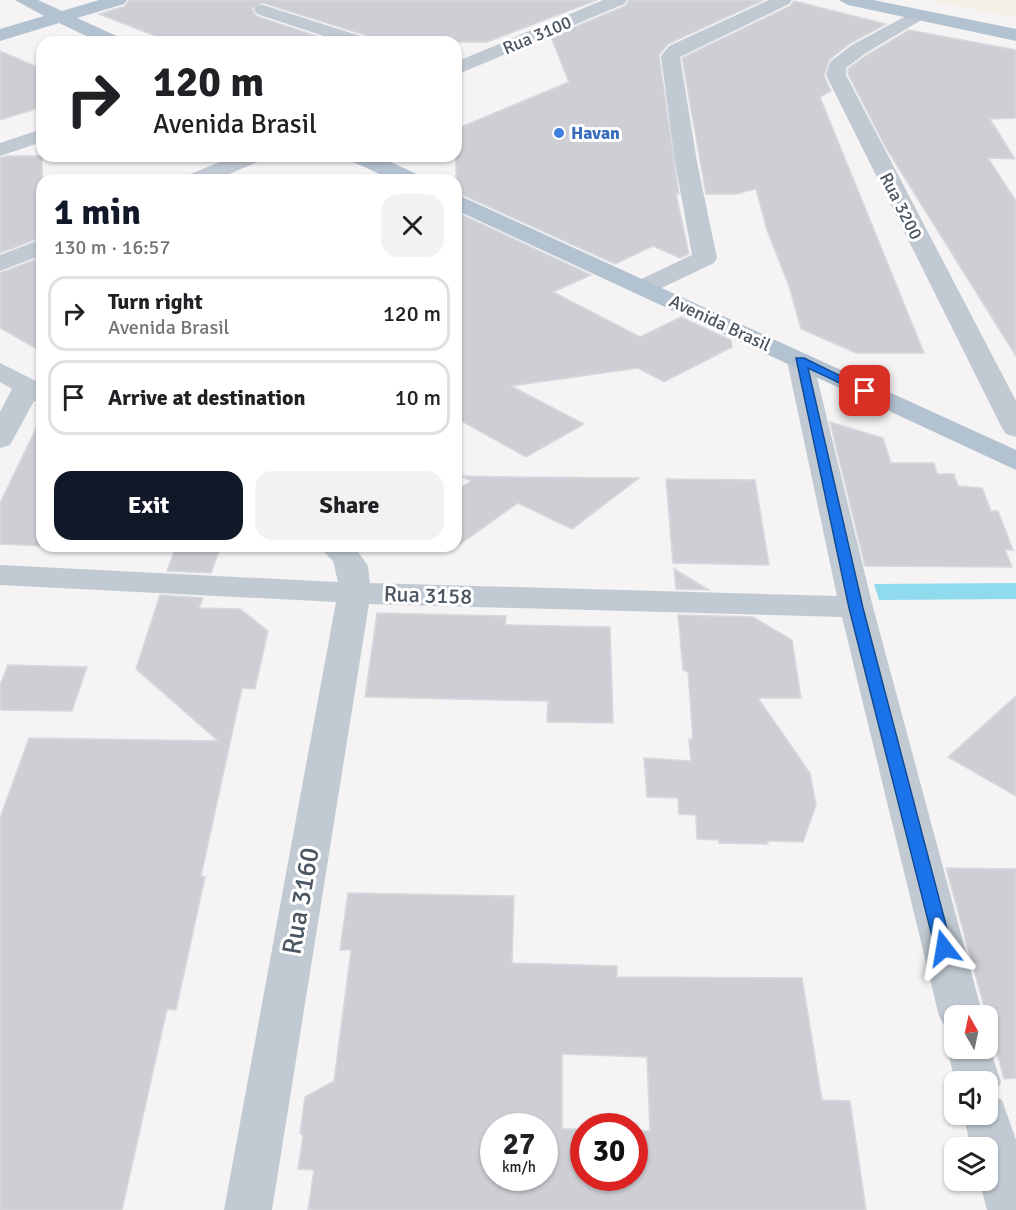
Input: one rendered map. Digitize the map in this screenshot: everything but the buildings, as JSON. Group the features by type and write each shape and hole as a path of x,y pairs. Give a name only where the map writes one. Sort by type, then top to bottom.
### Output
{"main road":[{"path":"24,0 101,36"},
{"path":"0,35 118,0"},
{"path":"848,0 1016,35"},
{"path":"373,162 398,174"},
{"name":"Avenida Brasil","path":"462,204 1016,461"}],"street":[{"name":"Rua 3100","path":"462,66 618,0"},
{"path":"644,287 705,258 686,162 670,56 676,50 783,0"},
{"path":"263,10 342,36"},
{"name":"Rua 3200","path":"917,15 859,49 837,66 836,75 1016,428"},
{"path":"0,150 36,137"},
{"path":"210,174 238,162"},
{"path":"0,264 36,249"},
{"path":"800,361 856,608 958,1005"},
{"path":"0,371 34,391 0,439"},
{"name":"Rua 3160","path":"248,1210 354,593 355,571 341,552"},
{"name":"Rua 3158","path":"0,575 354,593 856,608"},
{"path":"989,1125 1011,1210"}],"sand":[{"path":"929,0 1016,0 1016,18"}],"water":[{"path":"1016,583 1016,599 879,600 874,584"}],"place":[{"name":"Havan","path":"559,133"}],"route":[{"path":"865,391 800,361 856,608 944,948"}]}
